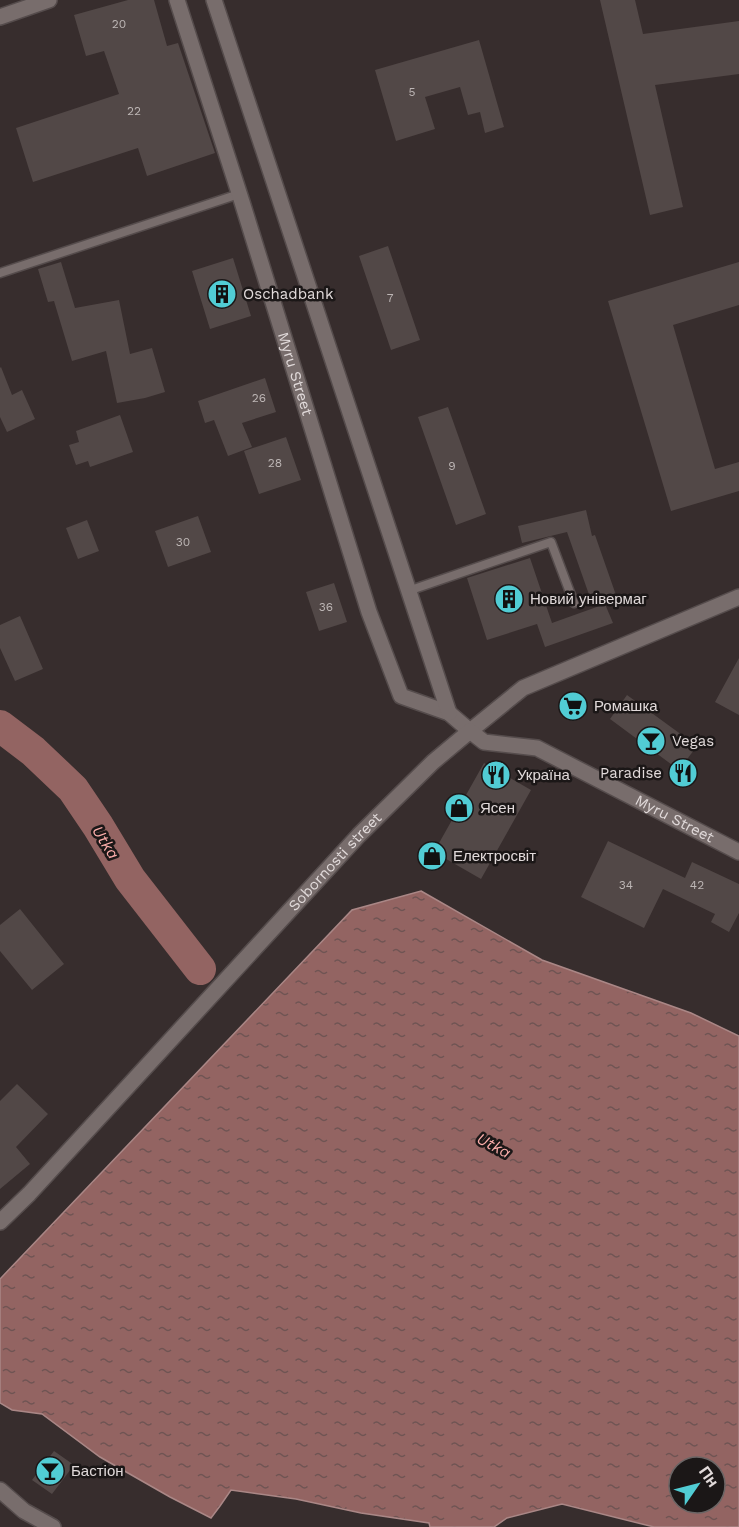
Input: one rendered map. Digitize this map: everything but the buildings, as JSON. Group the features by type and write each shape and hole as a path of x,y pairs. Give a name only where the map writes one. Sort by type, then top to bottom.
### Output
{"street":[{"path":"0,16 49,0"},
{"name":"Myru Street","path":"177,0 240,194 369,612 401,696 449,713 484,742 537,748 739,852"},
{"path":"214,0 449,713"},
{"name":"Sobornosti street","path":"0,1222 29,1194 359,835 433,762 523,688 739,597"},
{"path":"0,1490 24,1511 53,1527"}],"lane":[{"path":"0,273 240,194"},
{"path":"408,591 551,542 574,603"}],"water":[{"path":"421,891 542,960 691,1013 739,1036 739,1527 654,1527 562,1504 507,1518 494,1527 430,1527 429,1523 361,1513 296,1499 231,1490 211,1518 100,1457 42,1414 12,1410 0,1403 0,1279 352,910"}],"waterway":[{"name":"Utka","path":"0,726 33,751 73,789 130,879 200,969"}],"place":[{"name":"Oschadbank","path":"222,294"},
{"name":"Новий універмаг","path":"509,599"},
{"name":"Ромашка","path":"573,706"},
{"name":"Vegas","path":"651,741"},
{"name":"Paradise","path":"683,773"},
{"name":"Україна","path":"496,775"},
{"name":"Ясен","path":"459,808"},
{"name":"Електросвіт","path":"432,856"},
{"name":"Бастіон","path":"50,1471"}]}
